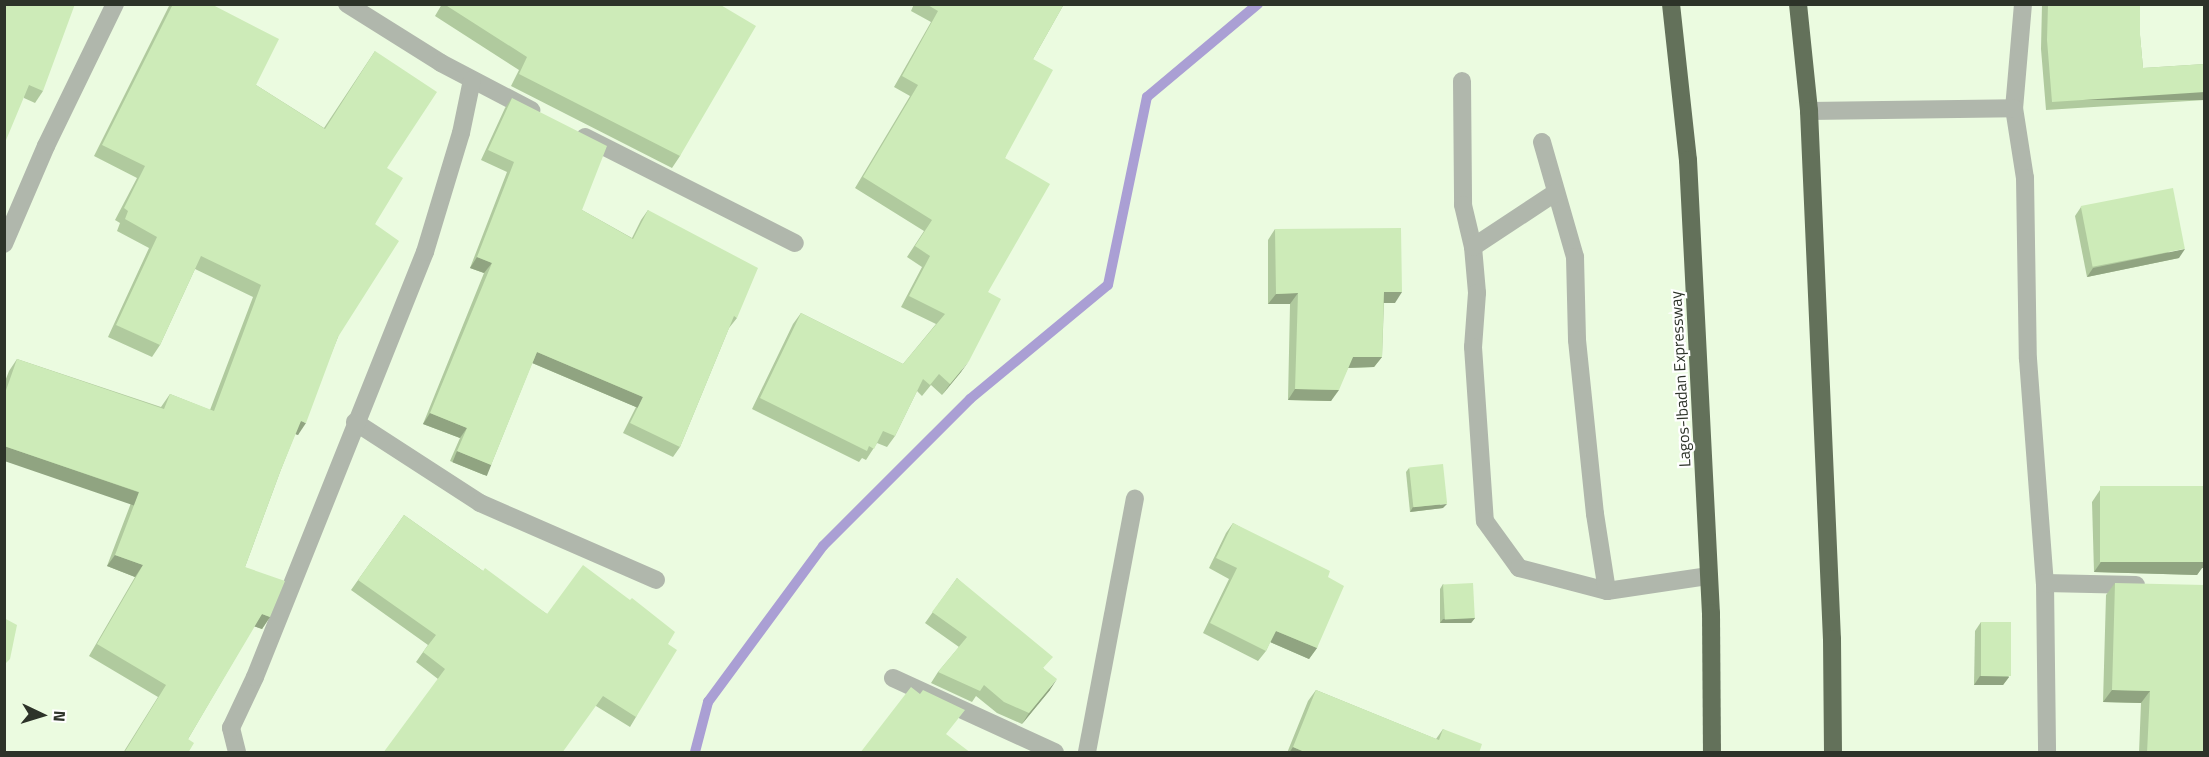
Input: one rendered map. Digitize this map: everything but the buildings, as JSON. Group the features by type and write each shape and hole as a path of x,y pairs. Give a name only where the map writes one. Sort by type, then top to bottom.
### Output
{"highway":[{"name":"Lagos-Ibadan Expressway","path":"1671,4 1688,160 1709,576 1712,753"},
{"path":"1798,4 1809,111 1832,627 1833,753"}],"street":[{"path":"4,244 46,146 115,4"},
{"path":"347,4 373,23 472,80 545,117"},
{"path":"2023,4 2014,108 2025,178 2028,359 2045,583 2047,753"},
{"path":"237,753 231,728 255,677 355,422 425,252 461,133 472,80"},
{"path":"1462,81 1463,205 1473,247 1477,293 1473,347 1485,521 1519,568 1607,591 1709,576"},
{"path":"1809,111 2014,108"},
{"path":"566,127 795,243"},
{"path":"1542,142 1575,258 1578,352 1594,514 1607,591"},
{"path":"1473,247 1555,193"},
{"path":"355,422 480,503 656,580"},
{"path":"1087,753 1135,499"},
{"path":"2045,583 2159,585"},
{"path":"893,678 1055,753"}],"waterway":[{"path":"695,752 708,702 823,546 970,399 1108,285 1147,97 1258,4"}]}
